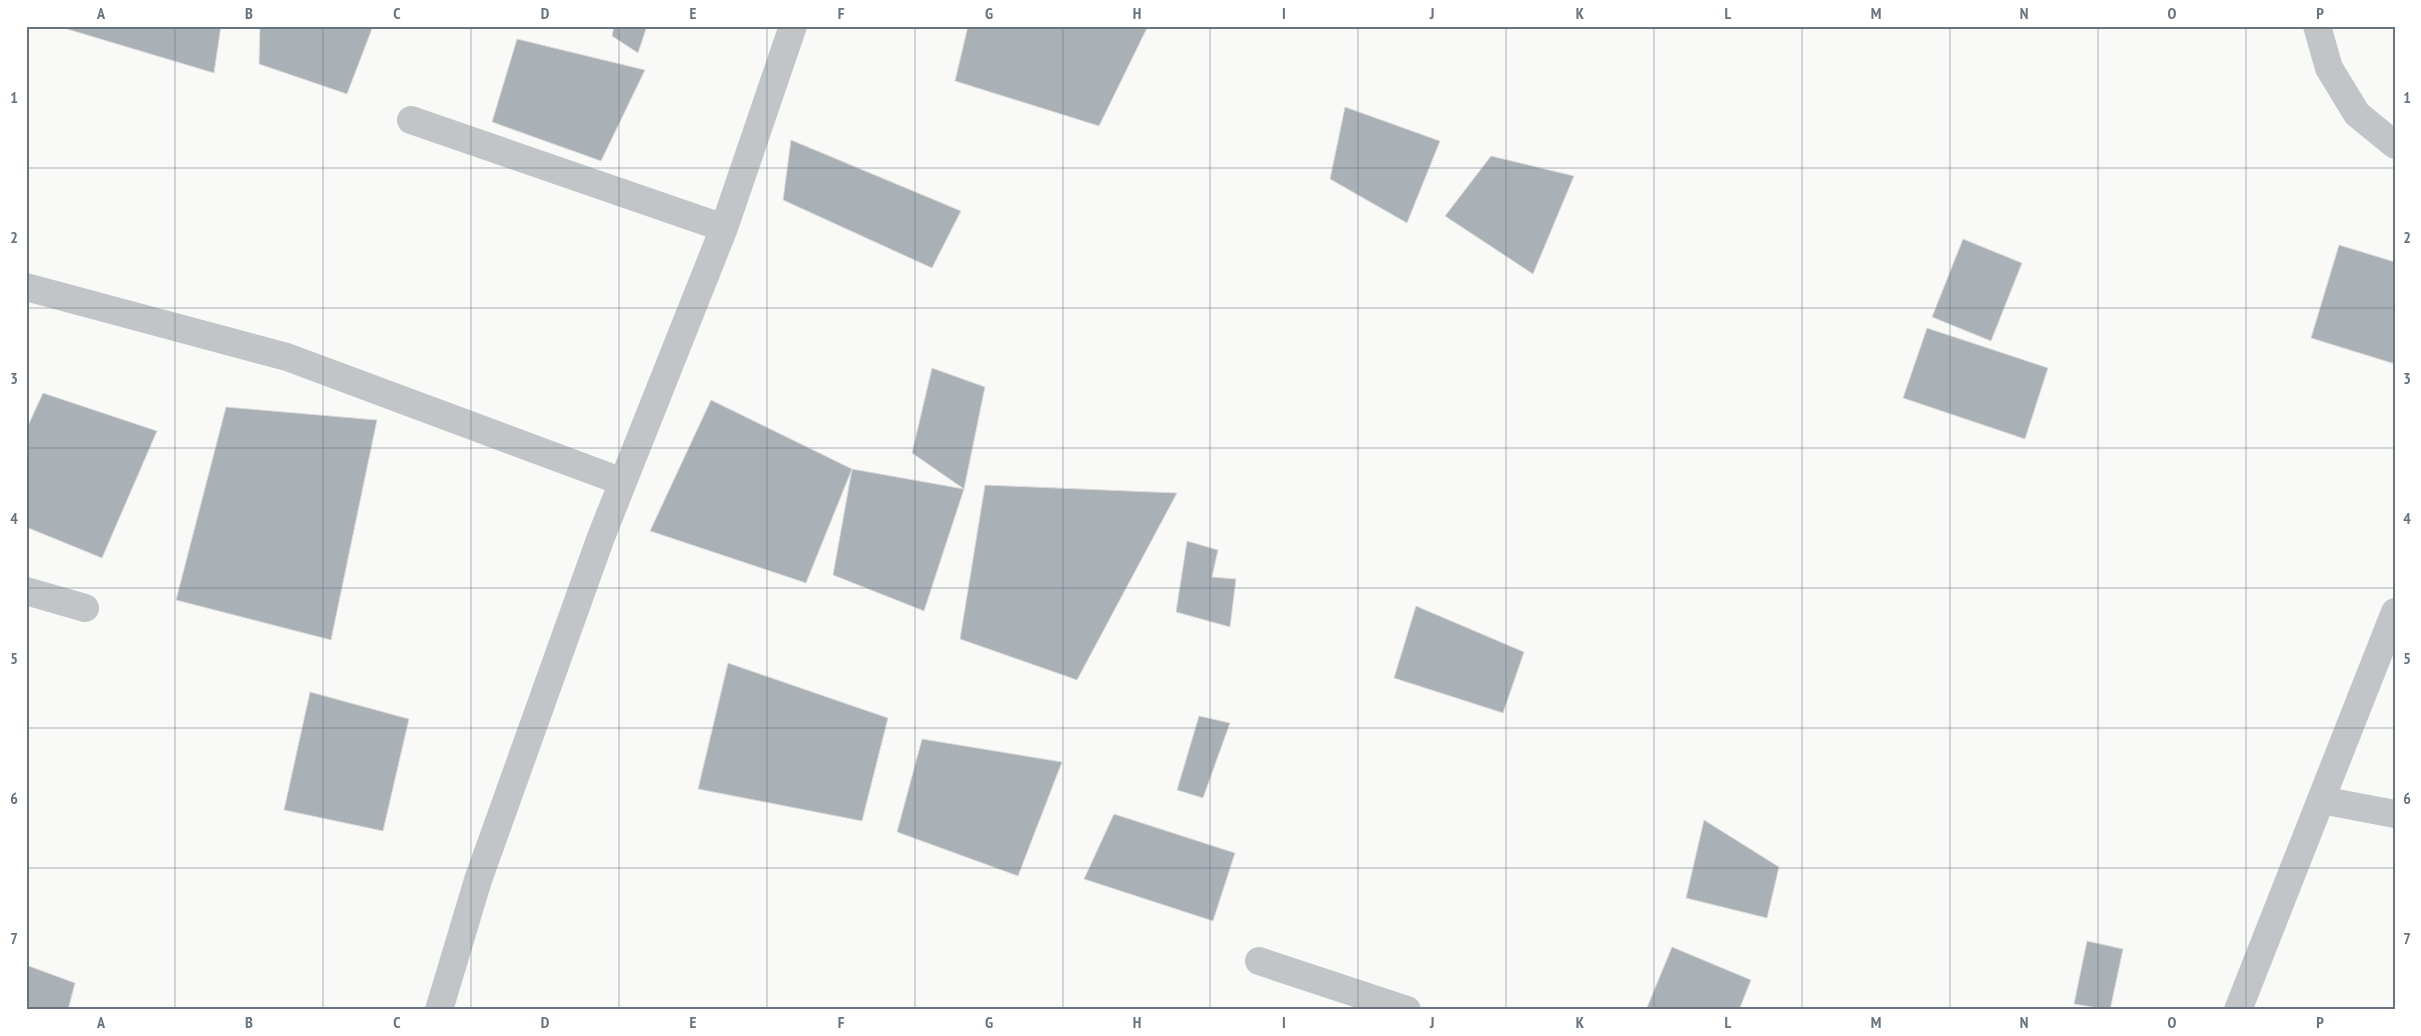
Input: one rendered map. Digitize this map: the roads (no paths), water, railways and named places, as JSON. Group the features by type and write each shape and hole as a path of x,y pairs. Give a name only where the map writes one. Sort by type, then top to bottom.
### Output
{"street":[{"path":"439,1010 478,880 623,482 724,228 793,26"},
{"path":"2317,26 2329,68 2357,114 2395,145"},
{"path":"411,120 724,228"},
{"path":"26,287 287,357 623,482"},
{"path":"26,592 85,608"},
{"path":"2238,1010 2395,612"},
{"path":"2320,800 2395,814"},
{"path":"1259,961 1407,1010"}]}
